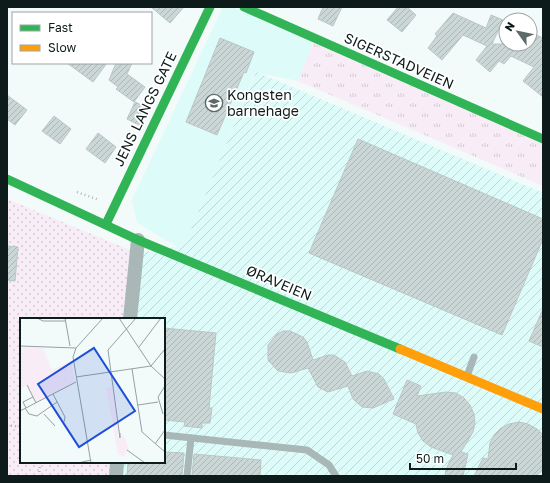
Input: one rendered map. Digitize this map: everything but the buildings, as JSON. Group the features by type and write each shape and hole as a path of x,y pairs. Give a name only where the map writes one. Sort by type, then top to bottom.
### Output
{"street":[{"name":"JENS LANGS GATE","path":"106,224 210,7"},
{"name":"SIGERSTADVEIEN","path":"244,7 543,139"},
{"name":"ØRAVEIEN","path":"7,180 106,224 138,240 543,409"},
{"path":"130,318 138,240"},
{"path":"116,476 117,463"}],"lane":[{"path":"466,377 474,356"},
{"path":"165,435 307,450 329,465 336,476"},
{"path":"187,476 191,438"}],"path":[{"path":"7,425 20,427"},
{"path":"39,476 40,463"}],"shaded area":[{"path":"223,7 233,7 313,43 298,81 255,72 190,232 177,247 137,222 132,200"},
{"path":"256,72 543,193 543,476 117,476 118,463 165,463 165,318 131,318 137,253 177,247 190,232"}],"green space":[{"path":"313,43 543,144 543,186 298,81"},
{"path":"7,199 137,253 131,318 20,318 20,463 118,463 117,476 7,476"},
{"path":"7,347 13,347 7,415"}],"traffic: fast":[{"path":"106,224 210,7"},
{"path":"244,7 543,139"},
{"path":"7,179 138,240 400,349"}],"traffic: slow":[{"path":"400,349 543,409"}],"place":[{"name":"Kongsten barnehage","path":"214,103"}]}
